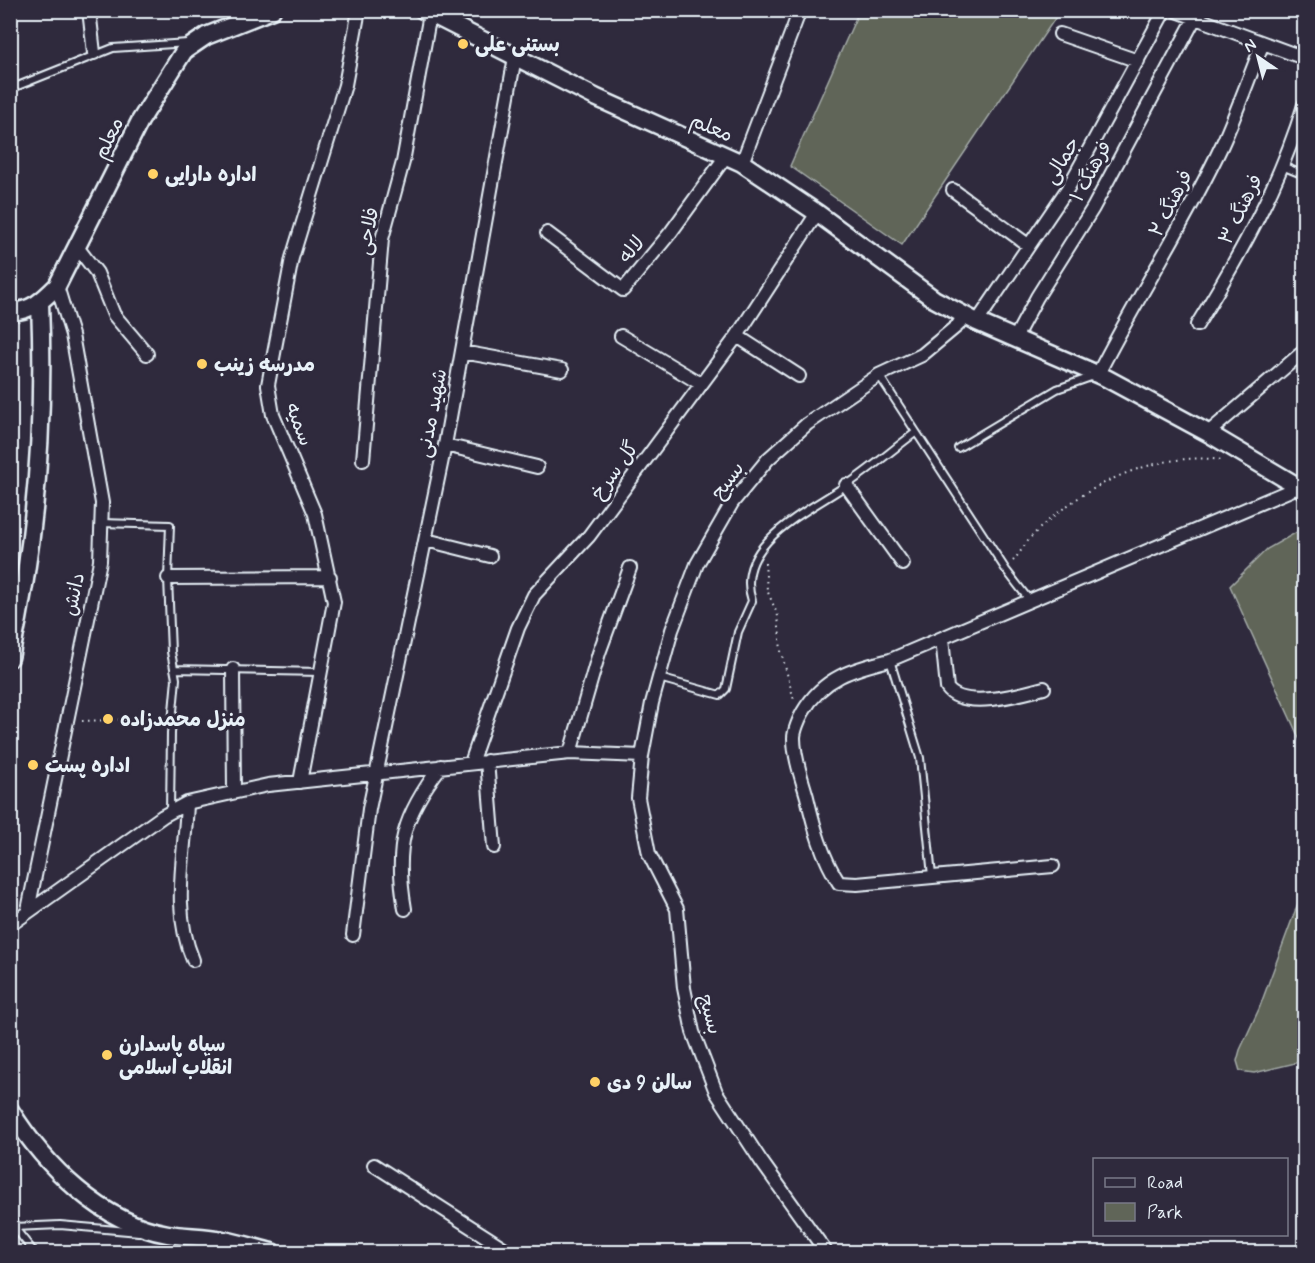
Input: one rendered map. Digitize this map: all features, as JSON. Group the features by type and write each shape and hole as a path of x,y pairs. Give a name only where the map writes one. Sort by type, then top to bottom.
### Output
{"main road":[{"name":"معلم","path":"10,312 22,311 40,303 57,286 140,121 176,64 193,43 272,10"},
{"name":"معلم","path":"427,12 664,129 742,164 817,213 904,279 970,318 1098,374 1303,487"},
{"path":"10,658 20,615 34,517 43,363 40,303"},
{"path":"10,1110 24,1131 60,1173 113,1217 167,1234 222,1239 272,1252"}],"street":[{"path":"89,10 94,53"},
{"name":"سمیه","path":"300,782 334,602 315,514 273,415 268,384 292,258 345,85 359,10"},
{"path":"742,164 800,10"},
{"name":"جمالی","path":"970,318 1028,245 1068,188 1165,10"},
{"path":"1174,10 1305,58"},
{"name":"فلاحی","path":"363,460 382,239 403,162 427,12"},
{"name":"فرهنگ ۱","path":"1015,338 1037,297 1094,208 1195,18"},
{"path":"1060,34 1138,61"},
{"name":"فرهنگ ۲","path":"1098,374 1126,318 1163,258 1222,145 1263,43"},
{"name":"شهید مدنی","path":"353,935 376,774 445,445 515,57"},
{"name":"فرهنگ ۳","path":"1197,325 1242,251 1282,166 1305,105"},
{"name":"لاله","path":"547,233 622,290 671,232 726,156"},
{"path":"953,190 1028,245"},
{"name":"گل سرخ","path":"471,763 518,628 534,595 589,536 737,336 817,213"},
{"path":"77,247 97,273 114,315 147,354"},
{"name":"دانش","path":"28,910 100,561 102,503 72,335 57,286"},
{"name":"بسیح","path":"642,756 672,630 697,564 732,503 768,459 807,424 879,375 922,355 970,318"},
{"path":"621,336 701,384"},
{"path":"737,336 799,376"},
{"path":"1208,433 1305,351"},
{"path":"462,352 562,370"},
{"path":"445,445 537,467"},
{"path":"846,485 903,564"},
{"path":"1053,866 857,884 839,883 827,865 798,762 794,737 801,717 813,695 831,681 857,669 890,660 1303,487"},
{"path":"426,540 490,556"},
{"path":"570,753 599,653 630,568"},
{"path":"168,578 330,577"},
{"path":"942,638 947,688 956,696 999,700 1044,688"},
{"path":"233,669 234,791"},
{"path":"10,925 28,910 170,812 187,803 234,791 487,761 570,753 642,756"},
{"name":"بسیج","path":"642,756 638,798 649,854 677,909 684,988 693,1032 716,1092 760,1161 826,1252"},
{"path":"487,761 494,847"},
{"path":"405,909 399,876 401,848 418,796 441,766"},
{"path":"187,803 185,851 179,894 185,940 193,960"},
{"path":"374,1165 510,1252"}],"lane":[{"path":"10,88 94,53 113,48 193,43"},
{"path":"1282,166 1305,175"},
{"path":"958,448 1057,389 1098,374"},
{"path":"879,375 1006,570 1031,602"},
{"path":"659,678 720,695 726,689 738,632 752,602 747,585 763,548 776,530 846,485 915,433"},
{"path":"101,523 170,525 168,578 176,700 171,733 170,812"},
{"path":"890,660 920,758 932,876"},
{"path":"174,669 321,672"},
{"path":"12,1226 60,1225 167,1234"},
{"path":"12,1226 34,1252"}],"path":[{"path":"1006,570 1035,533 1079,497 1112,479 1160,462 1187,458 1227,461 1244,455"},
{"path":"763,548 767,590 778,616 781,651 789,686 801,717"},
{"path":"67,722 142,719"}],"green space":[{"path":"859,11 1060,11 902,245 790,166"},
{"path":"1304,528 1304,749 1230,586 1267,549"},
{"path":"1304,887 1304,1061 1254,1073 1240,1071 1237,1061 1240,1050 1259,1009"}],"place":[{"name":"بستنی علی","path":"463,44"},
{"name":"اداره دارایی","path":"153,174"},
{"name":"مدرسه زینب","path":"202,364"},
{"name":"منزل محمدزاده","path":"108,719"},
{"name":"اداره پست","path":"33,765"},
{"name":"سپاه پاسدارن انقلاب اسلامی","path":"107,1055"},
{"name":"سالن 9 دی","path":"595,1082"}]}
